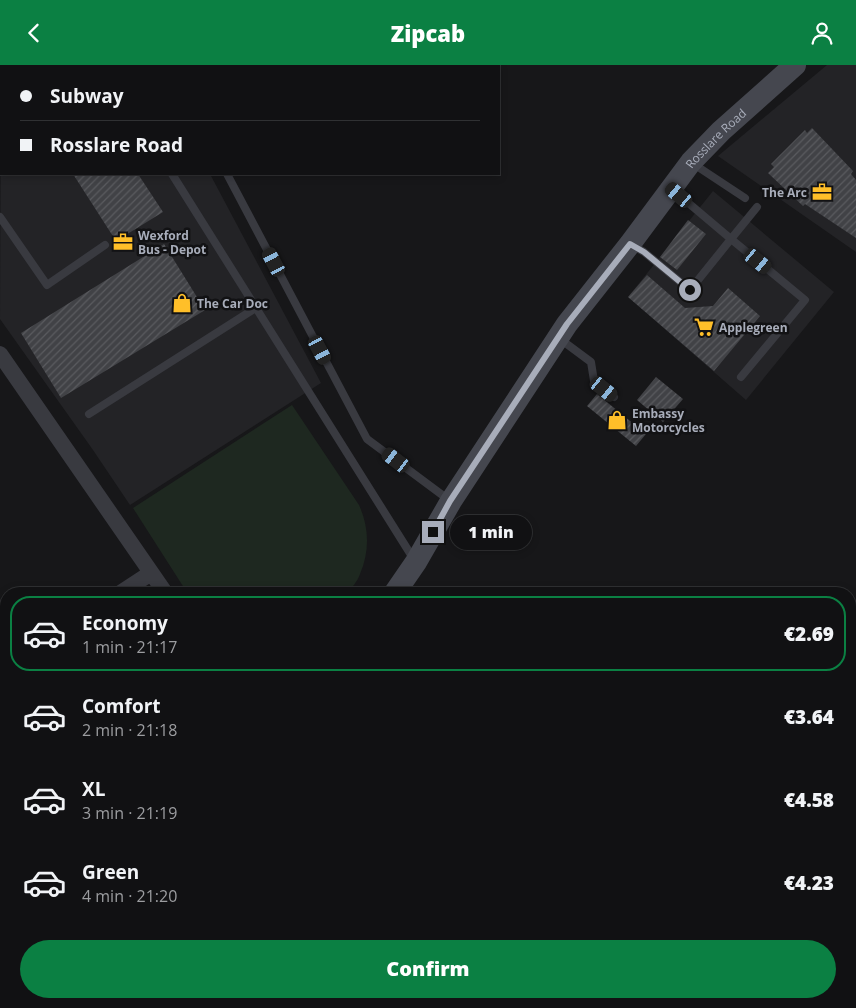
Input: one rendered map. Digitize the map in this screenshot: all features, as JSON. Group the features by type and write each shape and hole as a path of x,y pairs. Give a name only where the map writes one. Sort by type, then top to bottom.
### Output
{"main road":[{"name":"Rosslare Road","path":"399,587 416,562 450,501 558,338 671,188 691,162 721,131 795,65"}],"street":[{"path":"0,354 161,587"},
{"path":"130,587 151,573"}],"lane":[{"path":"691,162 745,198"},
{"path":"173,175 416,562"},
{"path":"228,175 367,439 450,501"},
{"path":"671,188 805,300 741,377"},
{"path":"630,244 644,252 690,290 757,207"},
{"path":"0,217 47,285 105,245"},
{"path":"89,414 257,307"},
{"path":"558,338 591,362 594,381 614,397"}],"shaded area":[{"path":"827,65 856,65 856,252 718,156"},
{"name":"Wexford Bus - Depot","path":"1,175 211,175 321,383 130,505 0,319"},
{"path":"713,191 834,292 746,400 628,297"},
{"path":"292,405 359,505 365,522 367,548 358,579 352,587 184,587 133,508"}],"building":[{"name":"The Arc","path":"812,128 853,171 851,174 856,180 856,238 805,204 803,206 768,173 774,167 771,164 805,130 807,133"},
{"path":"74,175 139,175 163,212 116,241"},
{"path":"688,220 706,234 677,270 660,257"},
{"path":"164,244 205,310 61,398 21,333"},
{"path":"647,275 685,308 713,306 728,288 760,316 714,371 628,297"},
{"path":"656,377 683,399 663,422 637,400"},
{"name":"Embassy Motorcycles","path":"597,394 646,434 636,446 587,406"}],"place":[{"name":"The Arc","path":"822,192"},
{"name":"Wexford Bus - Depot","path":"123,242"},
{"name":"The Car Doc","path":"182,303"},
{"name":"Applegreen","path":"704,327"},
{"name":"Embassy Motorcycles","path":"617,420"}],"route":[{"path":"433,532 450,501 567,324 630,244 644,252 690,290"}]}
